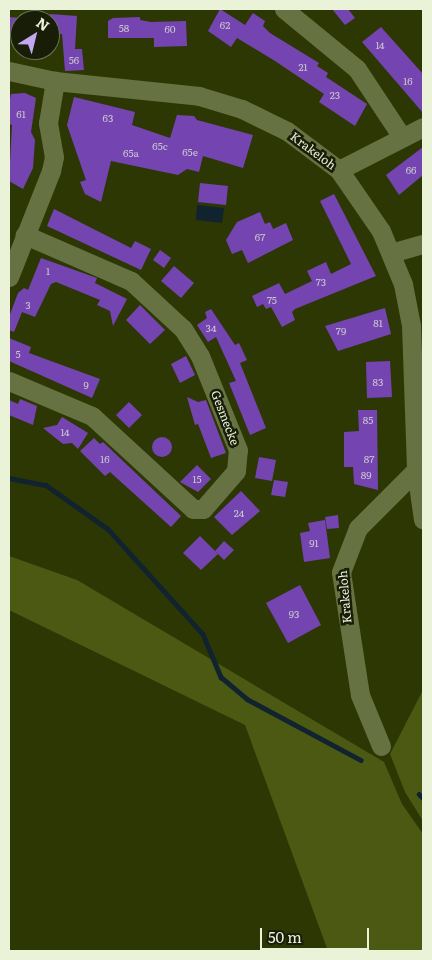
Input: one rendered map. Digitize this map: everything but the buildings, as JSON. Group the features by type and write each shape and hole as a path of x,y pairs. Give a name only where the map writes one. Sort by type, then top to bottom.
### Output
{"street":[{"path":"284,9 357,69 402,137"},
{"name":"Krakeloh","path":"9,71 55,81 199,96 242,109 287,132 339,170 364,202 391,253 403,284 411,325 416,470 423,519"},
{"path":"9,277 52,164 48,124 55,81"},
{"path":"339,170 423,127"},
{"name":"Gesmecke","path":"9,382 92,416 193,509 203,508 236,471 238,450 200,356 183,329 132,281 26,235"},
{"path":"391,253 423,244"},
{"name":"Krakeloh","path":"381,746 360,695 341,572 358,528 416,470"}],"green space":[{"path":"9,556 77,580 384,762 402,804 423,834 423,951 328,951 245,725 9,610"},
{"path":"423,690 423,821 405,792 390,754"}],"water":[{"path":"197,205 224,208 222,223 196,220"}],"waterway":[{"path":"9,478 46,485 108,529 203,634 221,677 247,699 361,760"},
{"path":"419,794 423,798"}]}
